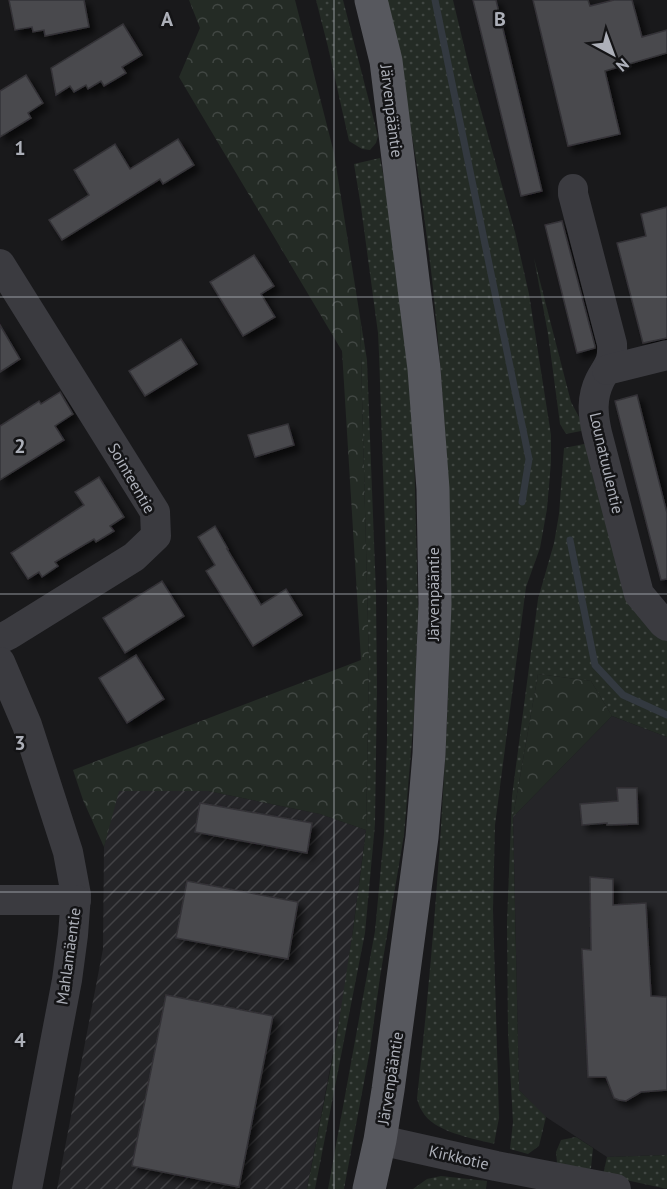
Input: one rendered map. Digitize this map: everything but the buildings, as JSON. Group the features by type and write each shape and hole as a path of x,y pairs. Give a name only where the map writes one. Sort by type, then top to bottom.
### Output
{"main road":[{"name":"Järvenpääntie","path":"369,1189 380,1140 399,1019 422,837 429,754 435,604 433,489 424,369 386,61 371,0"}],"street":[{"name":"Lounatuulentie","path":"573,189 613,355 595,394 592,411 639,594 667,626"},
{"name":"Sointeentie","path":"0,264 155,512 156,536 134,557 0,639"},
{"path":"607,370 667,356"},
{"name":"Mahlamäentie","path":"0,662 27,725 68,852 76,900 67,980 27,1189"},
{"path":"0,900 76,900"},
{"name":"Kirkkotie","path":"380,1140 538,1181 615,1189"}],"shaded area":[{"path":"612,716 667,737 667,1155 607,1157 543,1115 519,1090 513,817"},
{"path":"118,791 208,791 320,814 366,830 345,990 307,1189 57,1189 103,949 104,847"}],"green space":[{"path":"189,0 295,0 334,153 360,317 369,664 366,830 320,814 208,791 119,791 104,847 83,800 73,770 361,660 342,351 179,77 200,28"},
{"path":"316,0 343,0 378,136 370,150 362,149 349,141"},
{"path":"384,0 453,0 470,71 515,232 529,294 551,435 547,509 540,548 526,587 495,825 493,910 499,1118 494,1144 454,1133 435,1124 422,1111 417,1098 433,938 448,698 450,593 447,458 428,244 406,103"},
{"path":"380,158 388,199 406,343 414,448 418,610 414,716 404,835 370,1050 344,1189 328,1189 375,931 384,834 387,740 387,589 379,354 354,164"},
{"path":"534,258 571,402 586,430 566,434 560,424 548,334"},
{"path":"360,317 367,360 376,593 375,824 365,933 315,1189 307,1189 336,1041 366,831 369,664"},
{"path":"589,443 667,640 667,737 612,716 591,681 538,674 513,817 519,1090 546,1117 539,1146 528,1154 510,1149 513,1122 508,1034 507,922 512,796 538,599 554,543 559,514 564,448"},
{"path":"538,674 591,681 612,716 513,817"},
{"path":"576,1137 593,1148 591,1168 586,1172 557,1163 556,1152 561,1140"},
{"path":"667,1155 667,1189 603,1175 607,1157"},
{"path":"441,1176 487,1181 486,1189 413,1189 427,1179"}],"waterway":[{"path":"435,0 529,459 522,502"},
{"path":"570,540 595,665 623,695 667,715"}]}
